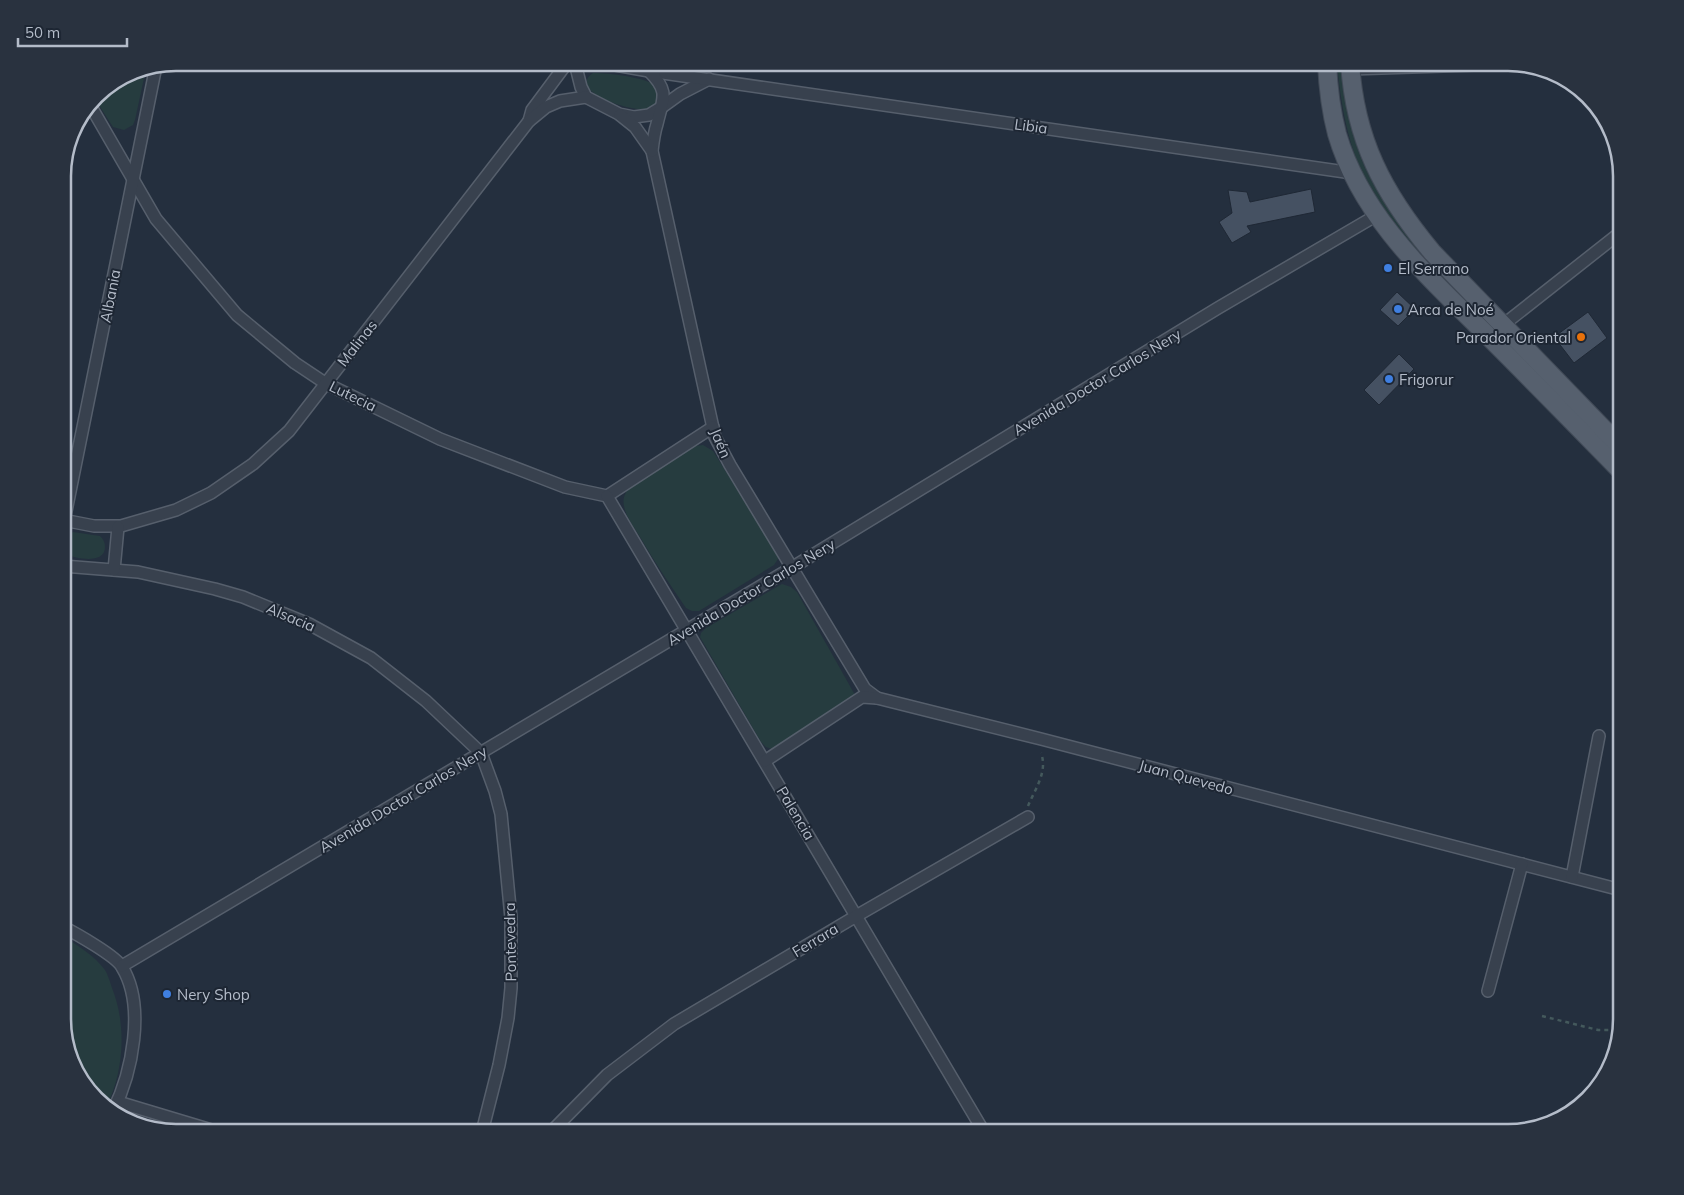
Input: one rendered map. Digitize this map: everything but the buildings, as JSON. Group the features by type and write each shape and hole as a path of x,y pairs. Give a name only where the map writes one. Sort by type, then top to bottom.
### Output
{"main road":[{"path":"1328,71 1330,99 1337,133 1352,173 1377,215 1416,263 1613,462"},
{"path":"1352,71 1360,127 1372,162 1381,180 1411,227 1432,252 1613,438"}],"street":[{"name":"Malinas","path":"529,121 532,110 560,71"},
{"path":"577,71 581,87 586,97 619,114 634,117 649,115 680,94 709,79"},
{"path":"649,71 658,80 661,87 663,93 662,107"},
{"name":"Libia","path":"649,71 1352,173"},
{"name":"Albania","path":"71,483 155,73"},
{"name":"Malinas","path":"71,523 94,526 118,526 176,510 212,493 253,464 289,431 529,121 546,107 560,101 586,97"},
{"name":"Jaén","path":"662,107 657,121 652,151 715,437 865,689 877,698"},
{"name":"Lutecia","path":"94,111 156,219 237,315 295,363 325,383 440,439 565,487 607,496"},
{"name":"Jaén","path":"619,114 635,127 652,151"},
{"name":"Avenida Doctor Carlos Nery","path":"122,966 793,568 1218,308 1377,215"},
{"path":"1489,336 1613,239"},
{"path":"607,496 713,427"},
{"name":"Palencia","path":"607,496 979,1124"},
{"path":"114,570 118,526"},
{"name":"Alsacia","path":"71,567 138,572 215,589 243,597 309,624 371,658 426,701 481,753"},
{"name":"Juan Quevedo","path":"765,761 862,697 877,698 1613,888"},
{"path":"1572,877 1599,736"},
{"name":"Pontevedra","path":"481,753 501,814 511,918 511,988 508,1018 499,1065 484,1124"},
{"name":"Ferrara","path":"560,1124 607,1075 674,1024 1028,817"},
{"path":"1488,991 1522,864"},
{"path":"71,931 85,939 122,966 132,990 135,1023 130,1060 116,1105"},
{"path":"120,1107 187,1124"}],"path":[{"path":"1028,817 1027,806 1037,788 1044,763 1040,748 1042,739"},
{"path":"1542,1016 1598,1030 1612,1030"}],"green space":[{"path":"1338,71 1343,71 1353,134 1373,183 1386,205 1418,246 1472,303 1468,307 1395,227 1374,197 1353,149 1341,97"},
{"path":"593,73 627,76 652,84 658,87 657,104 652,109 643,110 606,100 595,94 588,87 587,80"},
{"path":"144,76 133,125 124,130 113,127 99,105 118,89"},
{"path":"703,445 713,451 777,553 778,559 774,565 699,611 692,611 686,608 668,582 628,518 624,497 631,485 695,446"},
{"path":"73,532 100,536 105,544 104,552 101,556 90,559 71,556 71,534"},
{"path":"782,584 791,587 797,592 855,695 852,699 775,750 766,747 761,742 700,637 706,628"},
{"path":"71,941 91,955 105,970 117,1003 120,1018 121,1048 120,1064 110,1100 93,1083 82,1065 73,1039 71,1025"}],"place":[{"name":"El Serrano","path":"1388,268"},
{"name":"Arca de Noé","path":"1398,309"},
{"name":"Parador Oriental","path":"1581,337"},
{"name":"Frigorur","path":"1389,379"},
{"name":"Nery Shop","path":"167,994"}]}
